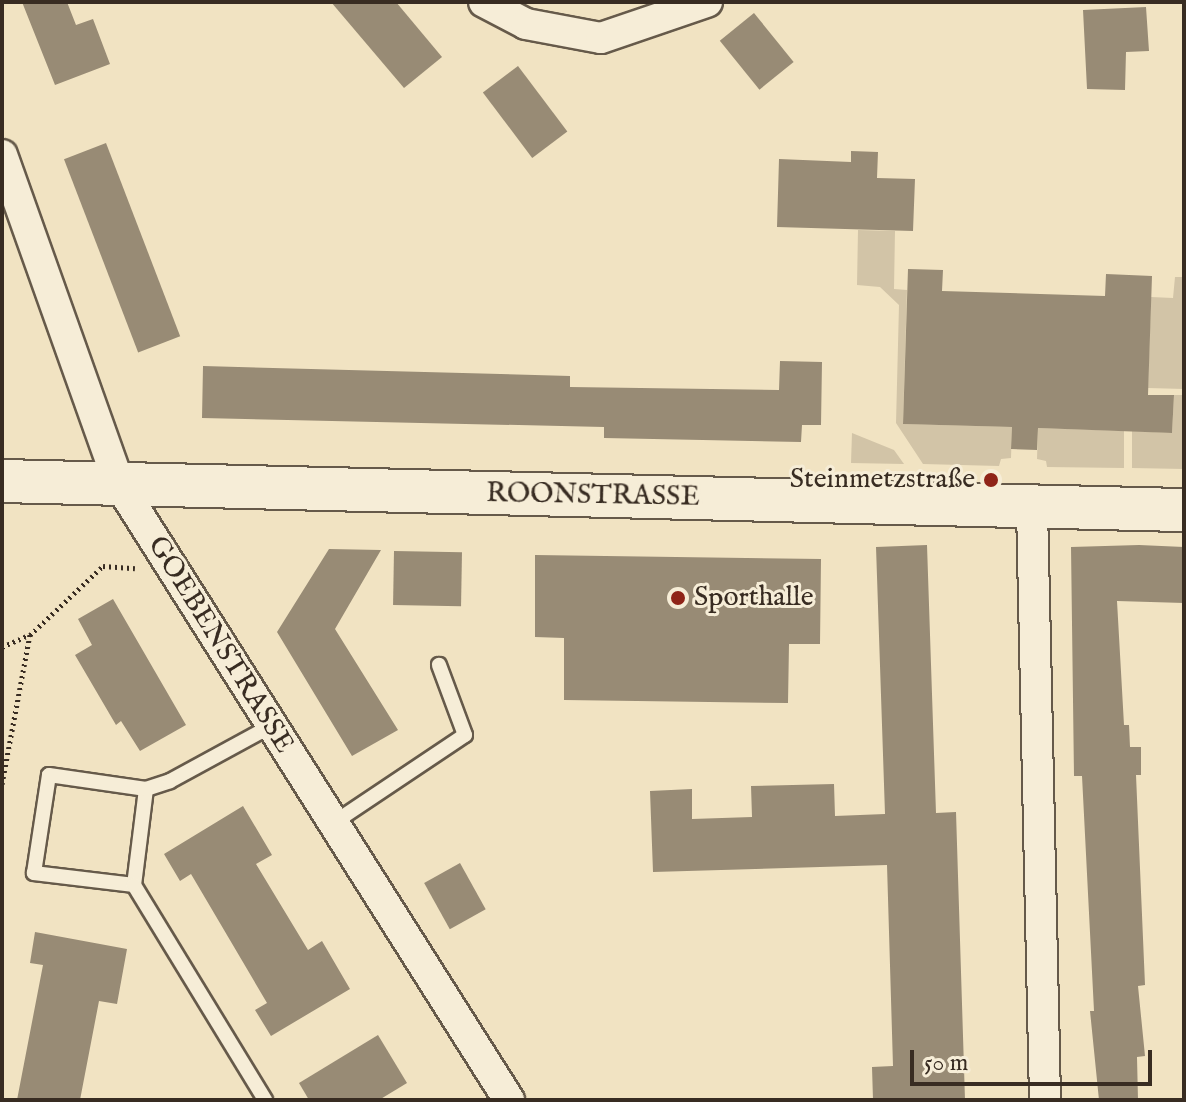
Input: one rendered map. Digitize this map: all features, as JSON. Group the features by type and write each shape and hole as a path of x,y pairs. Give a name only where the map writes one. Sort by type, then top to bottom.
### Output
{"street":[{"path":"484,2 526,24 601,38 707,2"},
{"name":"GOEBENSTRASSE","path":"2,155 119,484 269,727 509,1100"},
{"name":"ROONSTRASSE","path":"2,481 1184,510"},
{"path":"1032,508 1045,1100"}],"lane":[{"path":"332,824 465,735 439,665"},
{"path":"134,885 34,873 49,775 146,789 170,781 269,727"},
{"path":"146,789 134,885 265,1100"}],"path":[{"path":"2,647 30,635 103,566 176,572"},
{"path":"2,784 30,635"}],"shaded area":[{"path":"858,230 895,231 894,289 907,290 903,424 1012,427 1011,458 1001,459 999,466 923,464 896,423 899,305 880,287 857,285"},
{"path":"1175,277 1184,277 1184,389 1148,388 1151,297 1173,298"},
{"path":"1174,395 1184,395 1184,469 1132,468 1132,431 1172,433"},
{"path":"1038,428 1124,431 1124,468 1047,467 1046,461 1037,459"},
{"path":"852,433 894,450 904,464 851,463"}],"building":[{"path":"22,2 67,2 76,25 93,19 110,64 55,85"},
{"path":"331,2 396,2 442,57 404,88"},
{"path":"1146,7 1149,51 1126,52 1125,90 1087,89 1083,10"},
{"path":"754,13 794,62 759,90 720,41"},
{"path":"518,66 567,131 532,158 483,92"},
{"path":"106,143 180,336 138,352 64,159"},
{"path":"851,151 878,152 877,178 915,179 913,231 777,227 779,159 851,162"},
{"path":"908,269 943,270 942,291 1105,296 1106,274 1152,276 1148,395 1174,395 1172,433 1038,428 1037,450 1011,449 1012,427 903,424"},
{"path":"780,361 822,362 821,425 802,425 801,442 604,438 604,427 202,418 203,366 570,376 570,387 779,390"},
{"path":"927,545 936,813 956,812 965,1100 873,1100 872,1067 893,1066 887,865 653,872 650,791 692,789 692,819 752,817 751,786 834,784 835,816 885,814 876,547"},
{"path":"1071,547 1184,547 1184,603 1117,601 1124,725 1129,725 1130,747 1141,747 1141,775 1136,775 1145,985 1138,986 1145,1056 1137,1057 1138,1100 1099,1100 1090,1011 1094,1011 1082,776 1074,776"},
{"path":"329,549 381,550 335,629 398,730 352,756 277,632"},
{"path":"394,551 462,552 461,606 393,605"},
{"name":"Sporthalle","path":"535,555 821,559 820,644 789,644 788,703 564,700 564,638 535,637"},
{"path":"113,599 186,725 140,751 121,721 116,725 75,655 92,645 78,619"},
{"path":"243,806 272,855 256,864 308,950 322,941 350,989 271,1036 255,1010 267,1003 191,874 180,881 164,854"},
{"path":"460,863 486,909 450,929 424,883"},
{"path":"35,932 127,949 117,1004 99,1001 80,1100 17,1100 43,965 30,963"},
{"path":"378,1035 407,1083 379,1100 309,1100 299,1083"}],"place":[{"name":"Steinmetzstraße","path":"991,480"},
{"name":"Sporthalle","path":"678,598"}]}
